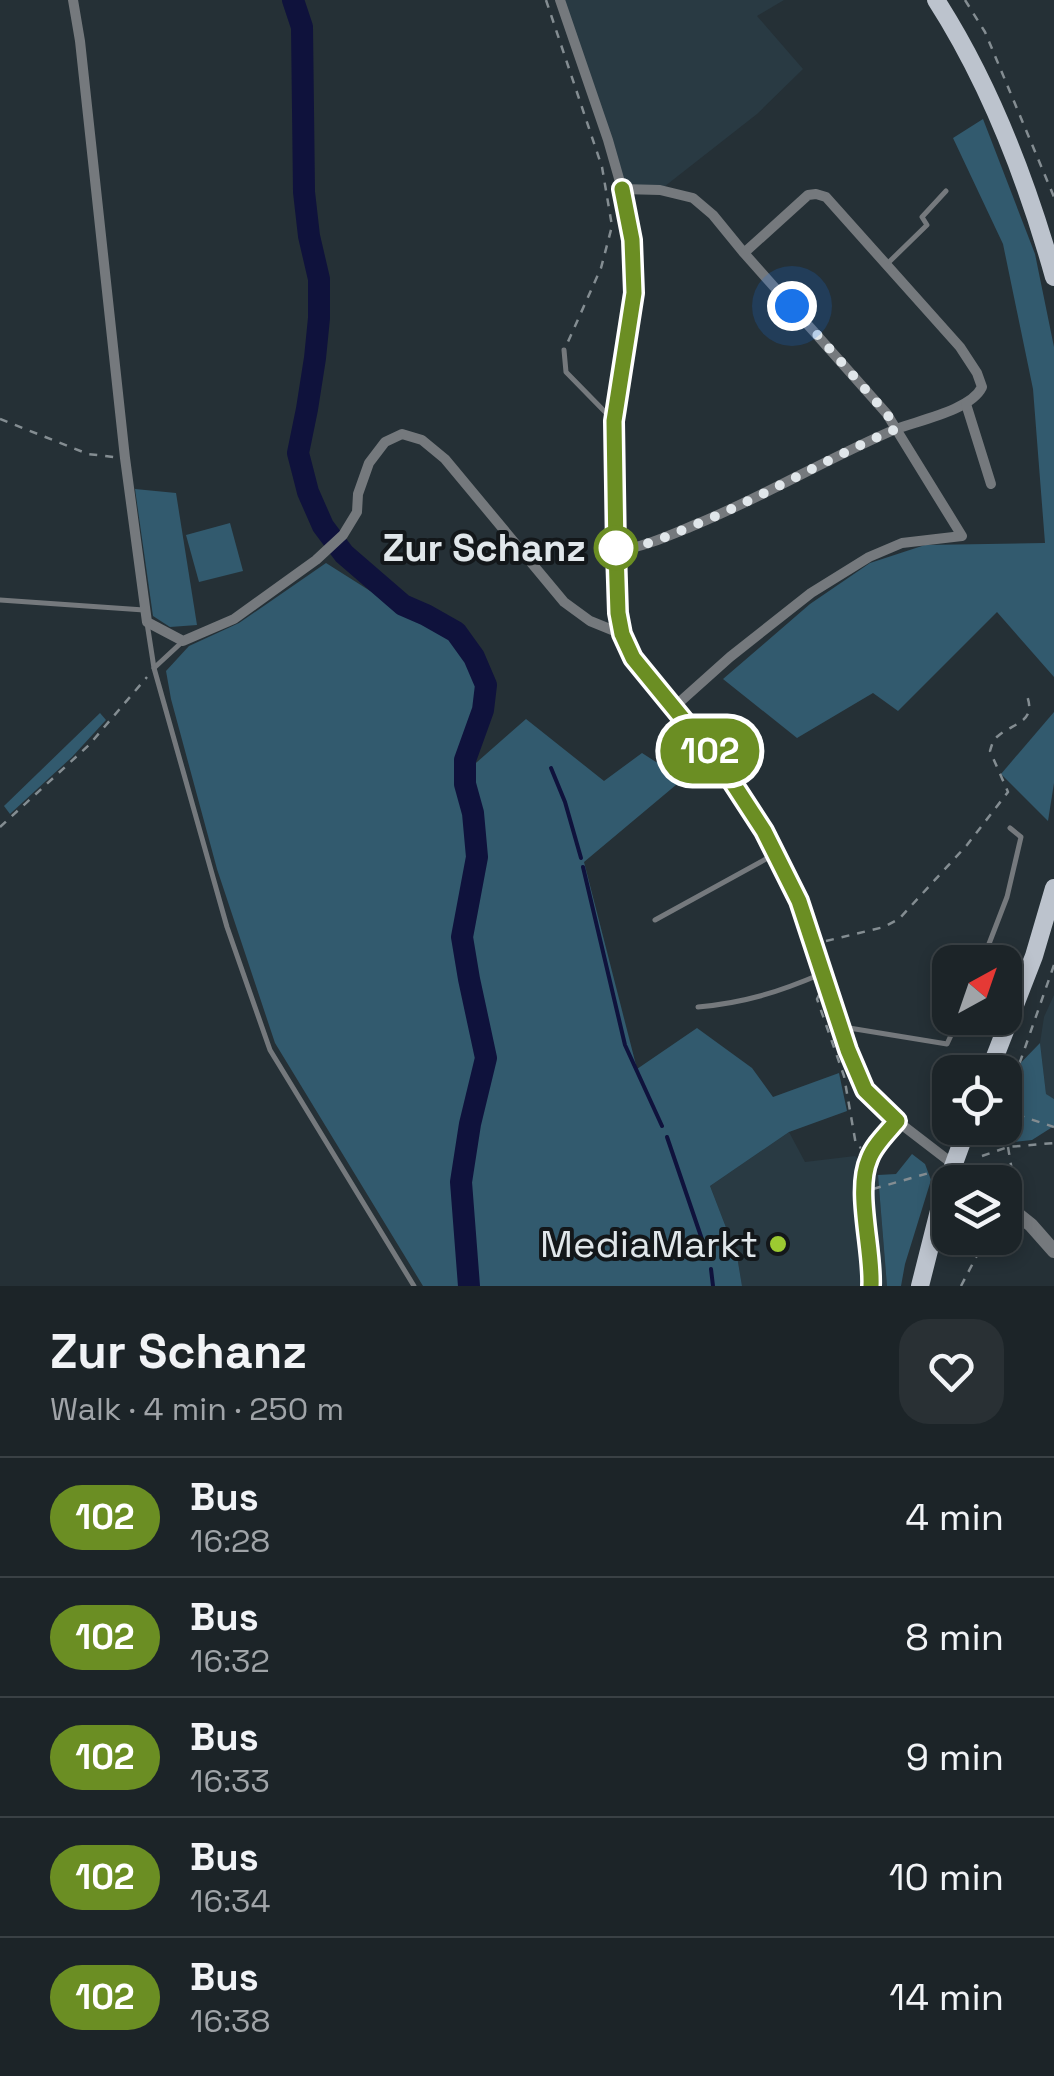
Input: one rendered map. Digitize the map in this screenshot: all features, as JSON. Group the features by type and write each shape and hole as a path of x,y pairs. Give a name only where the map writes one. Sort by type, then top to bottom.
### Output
{"main road":[{"path":"936,0 1001,125 1042,233 1054,277"},
{"path":"996,1055 1054,888"},
{"path":"953,1164 960,1145"},
{"path":"920,1286 932,1240"}],"street":[{"path":"73,0 145,616 184,641 234,619 316,560 343,535 357,512 358,494 370,463 385,442 402,434 422,440 445,459 564,602 590,621 622,634"},
{"path":"560,0 608,140 632,240 634,293 614,421 618,613 622,634 633,658 723,768 776,853 799,901 865,1090 897,1121 953,1164"},
{"path":"622,189 660,190 692,198 713,215 887,414 962,536 902,544 870,557 811,592 674,708"},
{"path":"616,551 639,548 737,508 846,450 966,404 978,396 982,387 960,346 826,197 808,196 744,253"},
{"path":"966,404 991,484"},
{"path":"871,1286 864,1192 866,1165 897,1121"},
{"path":"1022,1218 1054,1251"}],"lane":[{"path":"887,264 927,224 922,217 946,191"},
{"path":"564,350 566,372 614,421"},
{"path":"0,600 145,616 154,668 228,927 270,1050 414,1286"},
{"path":"154,668 184,641"},
{"path":"988,945 1006,897 1021,837 1010,828"},
{"path":"655,920 776,853"},
{"path":"698,1007 772,994 824,973"},
{"path":"840,1026 948,1044 952,1035"}],"path":[{"path":"546,0 602,167 612,226 601,268 564,350"},
{"path":"965,0 985,32 1054,197"},
{"path":"0,418 88,454 125,458"},
{"path":"0,827 89,745 154,668"},
{"path":"814,944 884,927 898,919 967,845 1008,792 990,750 1000,734 1014,728 1028,713 1026,693"},
{"path":"1054,965 1007,1100 1018,1116 1054,1126"},
{"path":"824,973 817,999 844,1076 856,1146 870,1155"},
{"path":"982,1156 1008,1148 1054,1143"},
{"path":"1008,1148 1013,1176 1031,1225"},
{"path":"864,1192 929,1173"},
{"path":"962,1286 978,1255"}],"shaded area":[{"path":"560,0 784,0 757,16 803,69 757,114 660,190 622,189"},
{"path":"983,119 1035,254 1054,347 1054,677 997,612 898,711 873,693 797,738 723,679 810,604 870,563 925,545 1045,543 1033,389 1003,244 953,138"},
{"path":"135,489 176,493 197,625 170,627 153,616"},
{"path":"230,523 243,571 199,582 186,535"},
{"path":"326,563 405,613 444,632 469,662 479,694 476,714 459,747 460,777 526,719 604,781 642,753 656,762 671,752 701,764 584,862 637,1069 697,1028 752,1068 773,1097 839,1073 847,1111 789,1132 710,1186 737,1256 742,1286 423,1286 275,1043 217,869 166,671 189,646 239,623"},
{"path":"1054,712 1054,783 1048,821 1001,774"},
{"path":"100,713 106,720 10,814 4,806"},
{"path":"1054,995 1054,1099 1046,1095 1040,1043 1044,1017"},
{"path":"1040,1043 1046,1094 1054,1099 1054,1126 1032,1140 1022,1141 1022,1062"},
{"path":"789,1132 805,1162 855,1156 878,1175 887,1286 742,1286 737,1256 710,1186"},
{"path":"912,1154 925,1164 931,1180 901,1286 887,1286 878,1175 896,1174"}],"waterway":[{"path":"293,0 302,27 304,192 319,279 315,358 298,453 308,492 323,526 344,554 403,605 456,632 474,657 486,685 483,710 465,760 477,857 462,937 486,1058 461,1182 469,1286"},
{"path":"551,768 581,858"},
{"path":"583,867 625,1045 662,1126"},
{"path":"667,1137 707,1254"},
{"path":"711,1269 713,1286"}],"bus line":[{"name":"102","path":"622,189 632,240 634,293 614,421 618,613 622,634 633,658 723,768 764,831 799,901 865,1090 897,1121 866,1165 864,1192 871,1286"}],"place":[{"name":"Zur Schanz","path":"616,548"},
{"name":"MediaMarkt","path":"778,1244"}],"route":[{"path":"616,548 639,548 737,508 846,450 896,429 792,306"}]}
